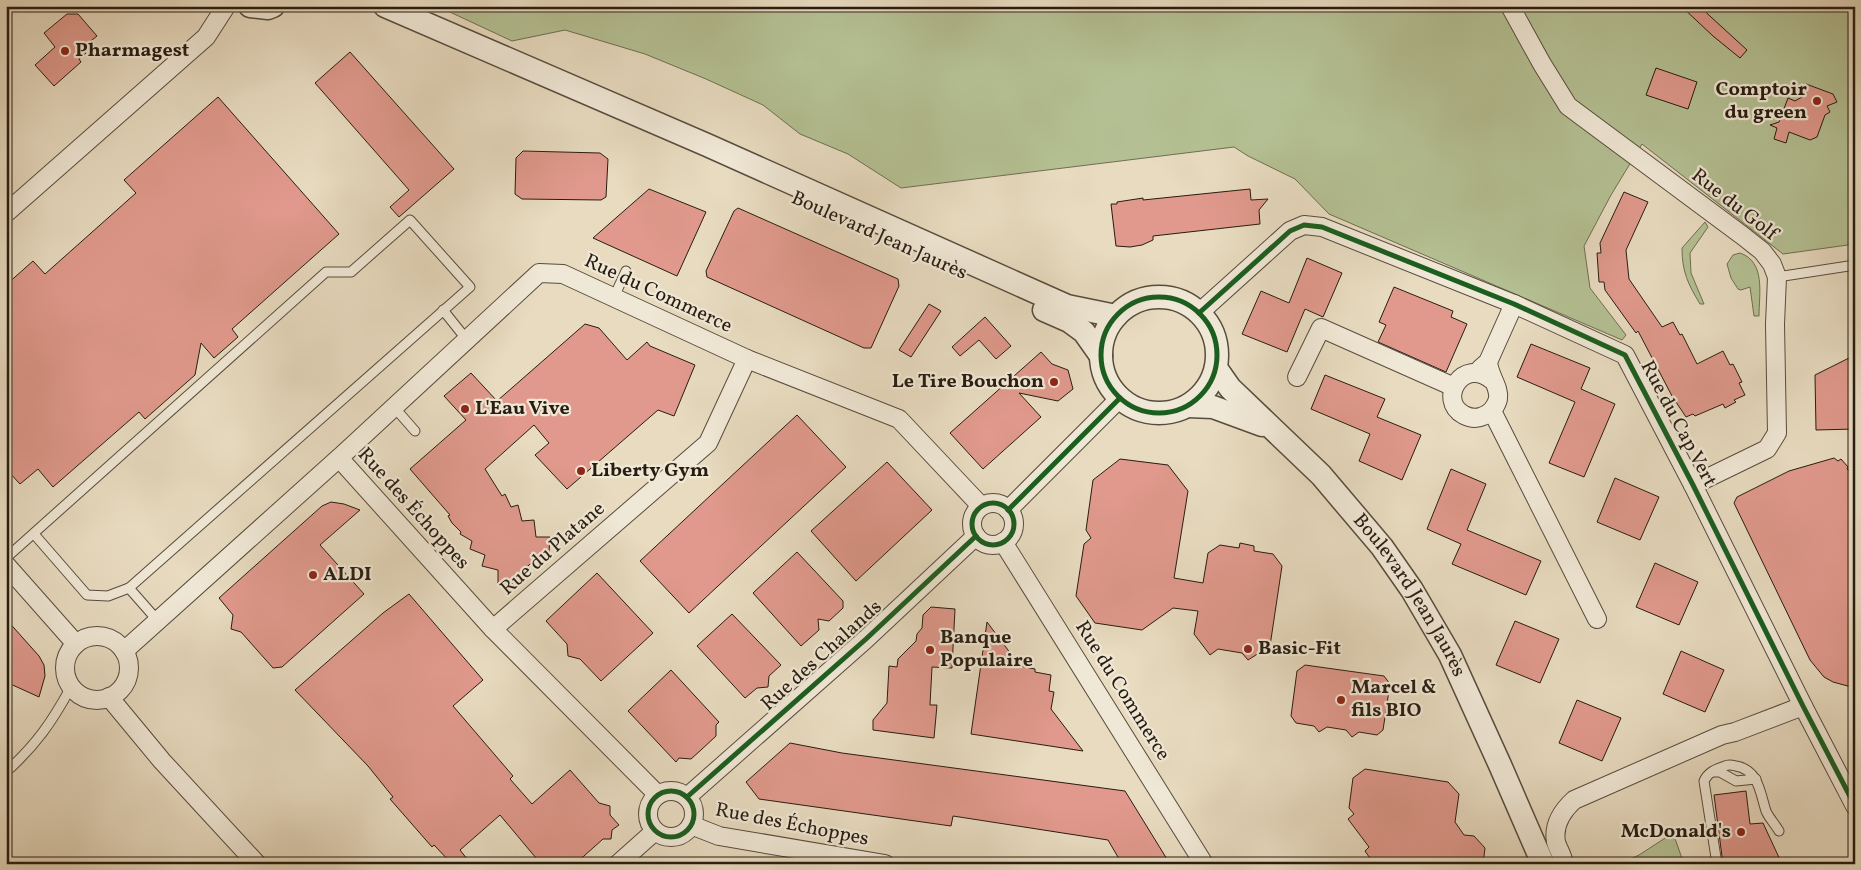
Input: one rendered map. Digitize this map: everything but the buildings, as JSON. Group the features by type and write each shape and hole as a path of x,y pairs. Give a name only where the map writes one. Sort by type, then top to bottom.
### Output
{"street":[{"path":"6,213 206,37 226,6"},
{"path":"250,6 268,8 273,6"},
{"name":"Boulevard Jean Jaurès","path":"385,6 652,121 1067,306 1116,316"},
{"name":"Rue du Golf","path":"1510,6 1568,106 1762,251 1772,264 1777,277"},
{"name":"Boulevard Jean Jaurès","path":"652,121 678,142 761,184 1069,321 1084,332 1101,356"},
{"name":"Rue du Cap Vert","path":"1199,313 1290,231 1304,225 1322,227 1514,304 1625,355 1693,485 1855,806"},
{"name":"Rue du Commerce","path":"339,458 539,273 563,274 747,359 899,419 981,506"},
{"path":"1693,485 1767,449 1777,433 1775,324 1777,277"},
{"path":"1188,406 1200,396 1210,383 1216,368 1215,338 1208,324 1199,313 1184,302 1166,297 1148,298 1130,305 1116,316 1102,342 1103,371 1110,386 1120,398 1135,408 1153,413 1170,412 1188,406 1213,407 1272,429"},
{"path":"1488,362 1473,373 1461,377 1454,387 1454,402 1457,409 1470,418 1485,416 1492,411 1498,399 1498,392 1488,371 1488,362 1514,304"},
{"path":"1297,378 1322,328 1454,387"},
{"name":"Rue du Platane","path":"492,629 708,443 747,359"},
{"name":"Boulevard Jean Jaurès","path":"1216,368 1230,388 1321,475 1382,547 1412,590 1450,655 1543,864"},
{"path":"1473,373 1480,373 1492,380"},
{"path":"1008,510 1120,398"},
{"path":"1492,411 1597,619"},
{"name":"Rue des Échoppes","path":"124,652 339,458 492,629 657,794"},
{"path":"992,503 1004,506 1008,510 1013,521 1013,527 1004,542 991,544 980,540 976,536 972,530 973,517 981,506 992,503"},
{"name":"Rue des Chalands","path":"687,797 866,639 976,536"},
{"name":"Rue du Commerce","path":"1004,542 1204,864"},
{"path":"6,565 76,644"},
{"path":"91,637 107,638 117,643 124,652 128,662 128,673 125,683 118,692 99,700 88,699 71,687 65,670 66,660 76,644 91,637"},
{"path":"109,697 162,761 257,864"},
{"path":"1564,864 1556,842 1556,824 1562,812 1574,800 1722,734 1734,732 1803,706"},
{"path":"673,790 687,797 692,803 694,810 691,825 687,831 674,837 660,835 655,831 648,819 647,812 652,799 657,794 673,790"},
{"name":"Rue des Échoppes","path":"691,825 719,836 885,864"},
{"path":"618,864 655,831"}],"lane":[{"path":"6,558 326,272 351,272 410,220 470,287 129,588 108,596 87,595 34,534"},
{"path":"1777,277 1855,265"},
{"path":"614,297 626,271"},
{"path":"443,310 467,340"},
{"path":"394,407 415,431"},
{"path":"129,588 158,621"},
{"path":"6,772 25,755 52,721 71,687"},
{"path":"1717,864 1704,782 1712,772 1728,765 1743,767 1751,772 1756,779 1767,813 1779,830"},
{"path":"1712,772 1720,772 1736,780 1756,779"}],"green space":[{"path":"437,6 1855,6 1855,244 1783,254 1642,144 1611,195 1584,246 1590,288 1626,335 1622,340 1329,214 1295,179 1234,147 901,188 848,154 800,134 763,105 645,54 565,30 512,41"},
{"path":"1705,222 1708,227 1690,253 1691,273 1704,304 1700,304 1686,278 1682,248"},
{"path":"1740,253 1748,257 1757,271 1760,289 1759,316 1754,316 1750,287 1738,289 1731,278 1727,264 1733,255"},
{"path":"1673,833 1684,864 1620,864 1639,855"}],"cycle path":[{"path":"1199,313 1290,231 1304,225 1322,227 1514,304 1625,355 1693,485 1855,806"},
{"path":"1159,297 1181,302 1200,314 1212,333 1217,355 1212,377 1200,396 1181,408 1159,413 1137,408 1118,396 1106,377 1101,355 1106,333 1118,314 1137,302 1159,297"},
{"path":"1008,510 1120,398"},
{"path":"993,503 1008,509 1014,524 1008,539 993,545 978,539 972,524 978,509 993,503"},
{"path":"687,797 866,639 976,536"},
{"path":"666,791 676,791 690,801 694,814 690,827 684,833 676,837 666,837 652,827 648,819 648,809 658,795 666,791"}],"place":[{"name":"Pharmagest","path":"65,51"},
{"name":"Comptoir du green","path":"1817,101"},
{"name":"Le Tire Bouchon","path":"1054,382"},
{"name":"L'Eau Vive","path":"465,409"},
{"name":"Liberty Gym","path":"581,471"},
{"name":"ALDI","path":"313,575"},
{"name":"Basic-Fit","path":"1248,649"},
{"name":"Banque Populaire","path":"930,650"},
{"name":"Marcel & fils BIO","path":"1341,700"},
{"name":"McDonald's","path":"1741,832"}]}
